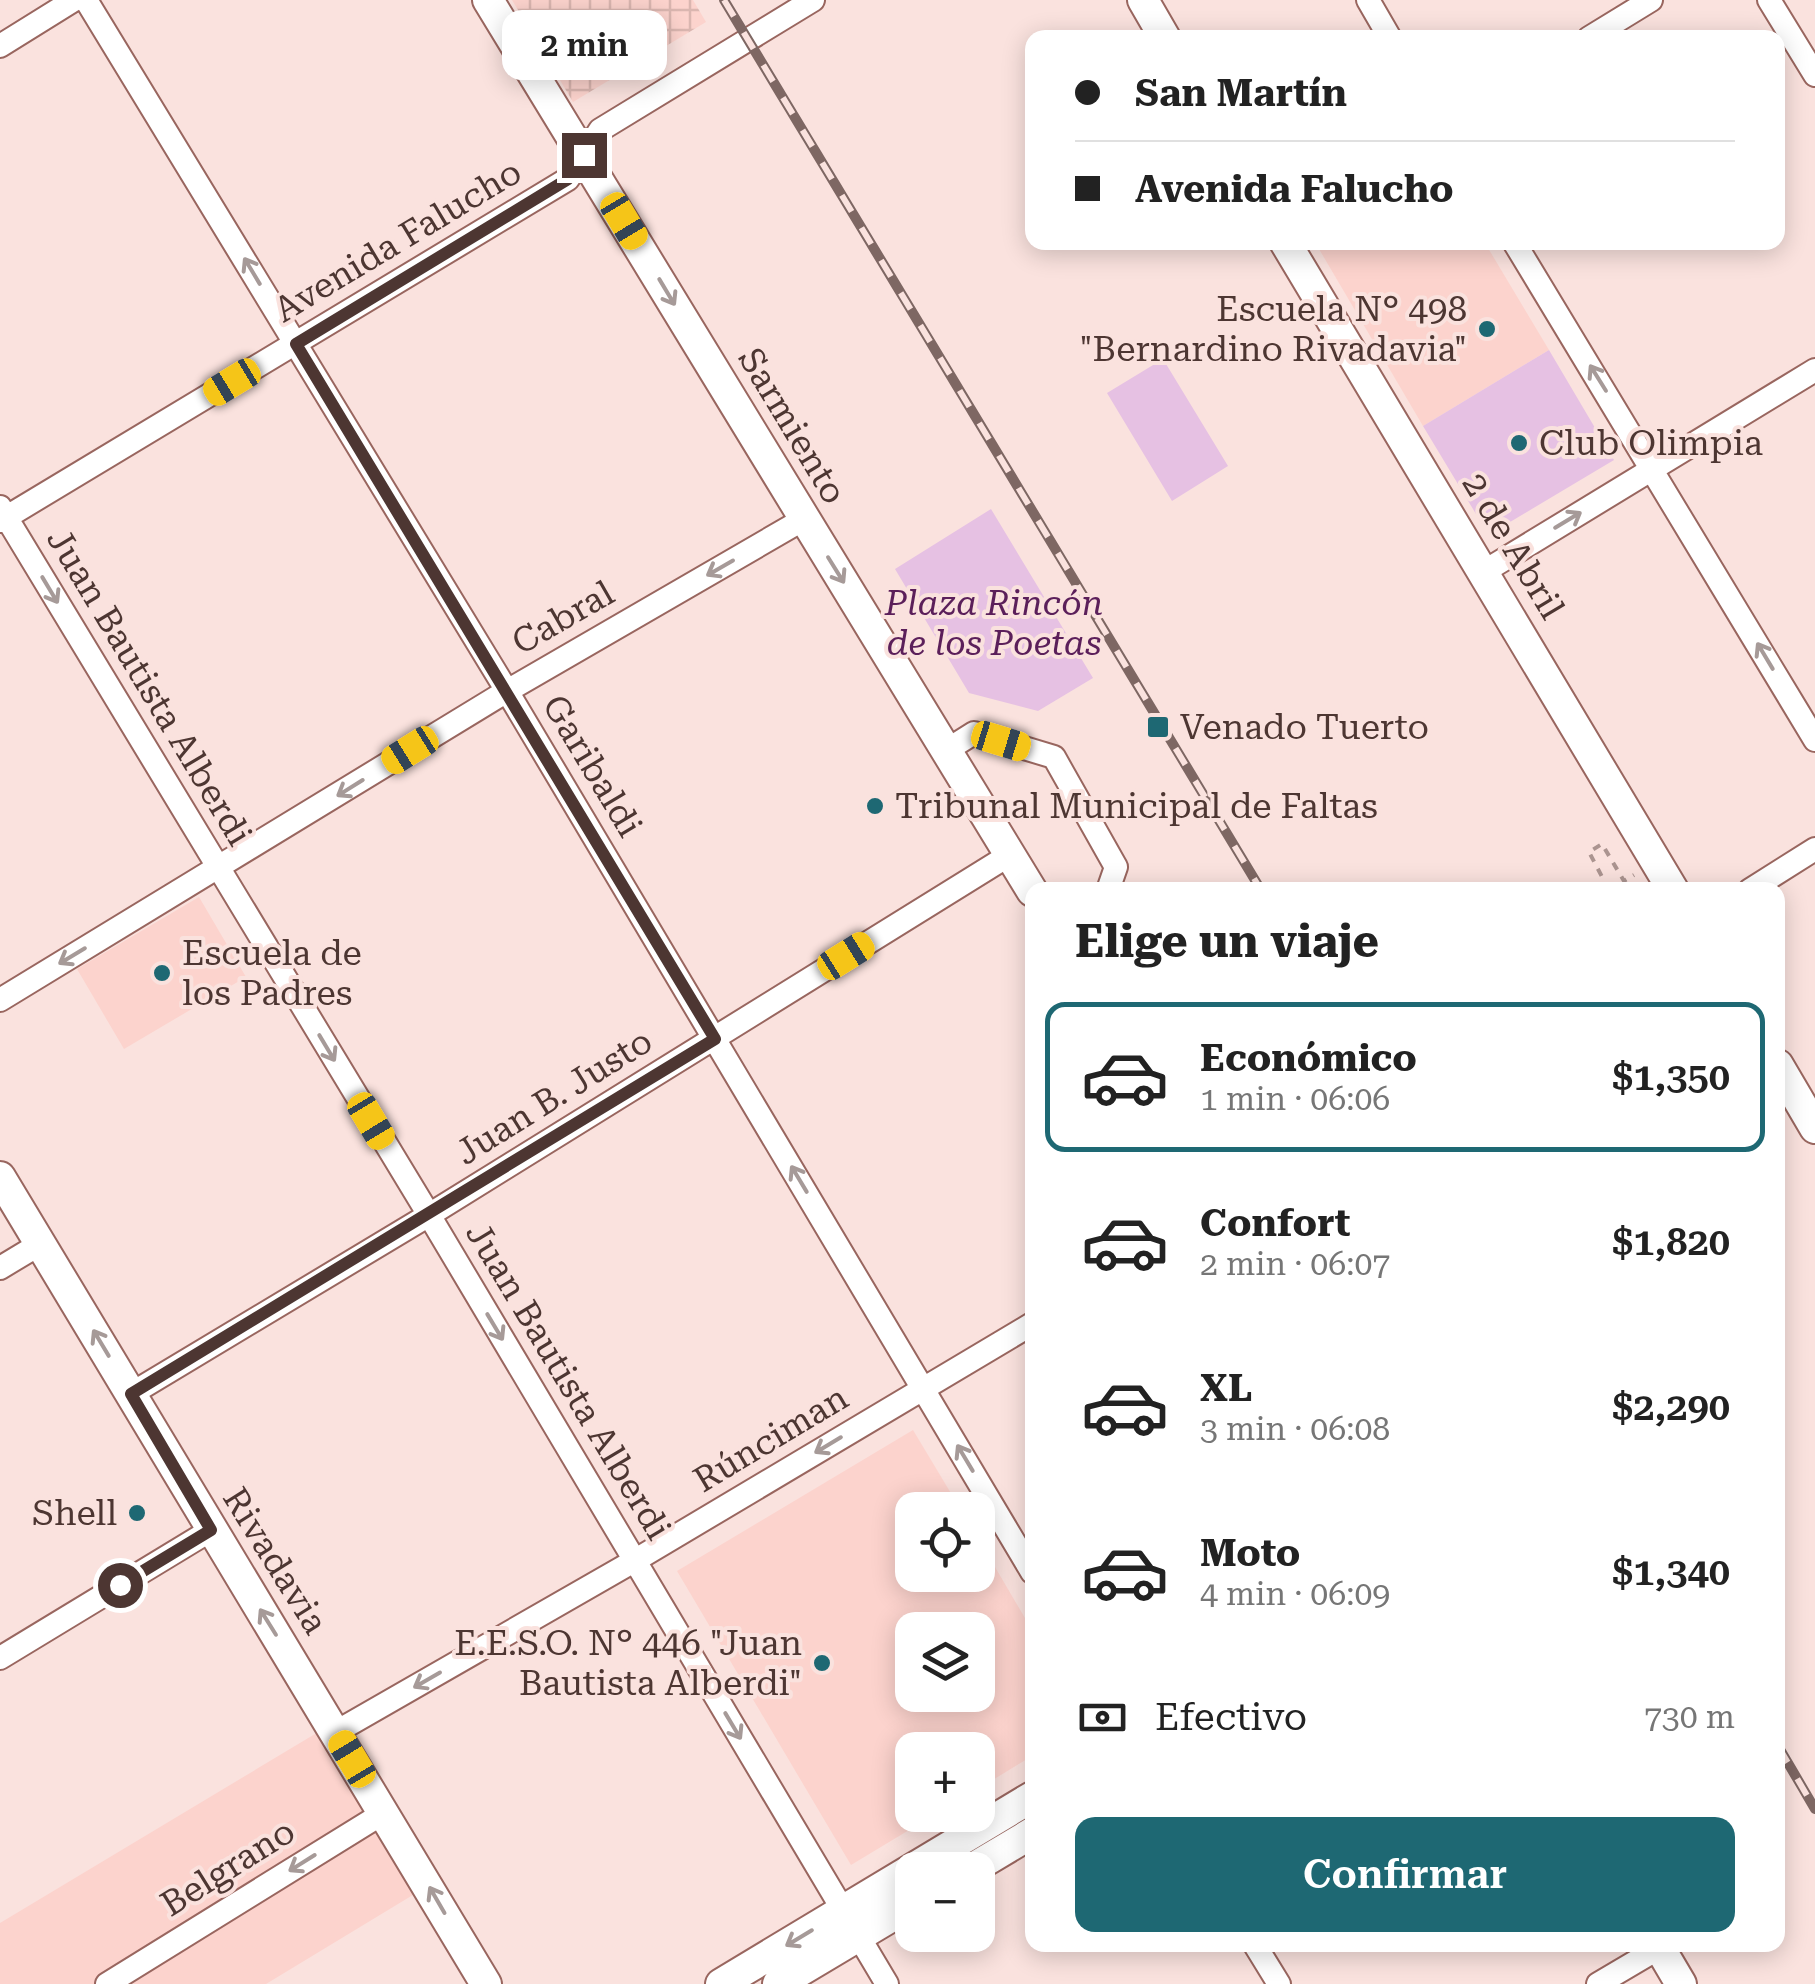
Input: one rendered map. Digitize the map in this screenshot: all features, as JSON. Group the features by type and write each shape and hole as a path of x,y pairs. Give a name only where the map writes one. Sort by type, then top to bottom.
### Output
{"street":[{"path":"0,46 74,0"},
{"name":"Garibaldi","path":"86,0 506,691 1025,1560"},
{"name":"Sarmiento","path":"488,0 1027,882"},
{"name":"Avenida Falucho","path":"2,515 296,344 568,179 600,130 813,0"},
{"path":"1144,0 1161,30"},
{"path":"1368,0 1385,30"},
{"path":"1602,30 1651,0"},
{"path":"1769,0 1815,75"},
{"name":"2 de Abril","path":"1291,250 1668,882"},
{"path":"1519,250 1815,740"},
{"path":"1485,571 1815,370"},
{"name":"Juan Bautista Alberdi","path":"2,515 429,1215 888,1984"},
{"name":"Cabral","path":"0,1000 506,691 804,519"},
{"path":"947,750 974,733 1054,757 1116,867 1111,882"},
{"path":"1763,882 1815,850"},
{"name":"Juan B. Justo","path":"131,1394 429,1215 1010,854"},
{"path":"1785,1076 1815,1128"},
{"name":"Rivadavia","path":"0,1178 486,1984"},
{"path":"0,1268 40,1244"},
{"name":"Rúnciman","path":"336,1732 634,1561 1025,1328"},
{"path":"0,1658 211,1530"},
{"path":"778,1984 851,1924 1025,1802"},
{"name":"Belgrano","path":"107,1984 385,1812"},
{"path":"995,1855 1025,1837"},
{"path":"721,1984 851,1924 895,1910"},
{"path":"1259,1952 1279,1984"},
{"path":"1598,1984 1649,1952"},
{"path":"1661,1952 1680,1984"}],"path":[{"path":"1605,882 1589,852 1602,844 1624,881 1656,862"}],"shaded area":[{"path":"512,0 693,0 706,22 573,102"},
{"name":"Escuela N° 498 \"Bernardino Rivadavia\"","path":"1320,250 1489,250 1549,350 1423,426"},
{"name":"Escuela de los Padres","path":"199,897 246,977 124,1049 77,969"},
{"name":"E.E.S.O. N° 446 \"Juan Bautista Alberdi\"","path":"913,1430 950,1492 895,1492 895,1592 995,1592 995,1567 1025,1618 1025,1760 995,1779 995,1732 895,1732 895,1832 906,1832 851,1865 677,1571"},
{"path":"335,1722 431,1884 266,1984 0,1984 0,1923"}],"green space":[{"name":"Club Olimpia","path":"1549,350 1614,460 1500,528 1482,524 1423,426"},
{"path":"1163,359 1228,466 1172,501 1107,393"},
{"name":"Plaza Rincón de los Poetas","path":"991,509 1093,678 1038,711 969,693 895,569"}],"railway":[{"path":"724,0 1256,882"},
{"path":"1785,1758 1815,1809"}],"place":[{"name":"Escuela N° 498 \"Bernardino Rivadavia\"","path":"1487,329"},
{"name":"Club Olimpia","path":"1519,443"},
{"name":"Venado Tuerto","path":"1158,727"},
{"name":"Tribunal Municipal de Faltas","path":"875,806"},
{"name":"Escuela de los Padres","path":"162,973"},
{"name":"Shell","path":"137,1513"},
{"name":"E.E.S.O. N° 446 \"Juan Bautista Alberdi\"","path":"822,1663"}],"route":[{"path":"120,1585 211,1530 131,1394 715,1039 296,344 568,179 584,155"}]}
